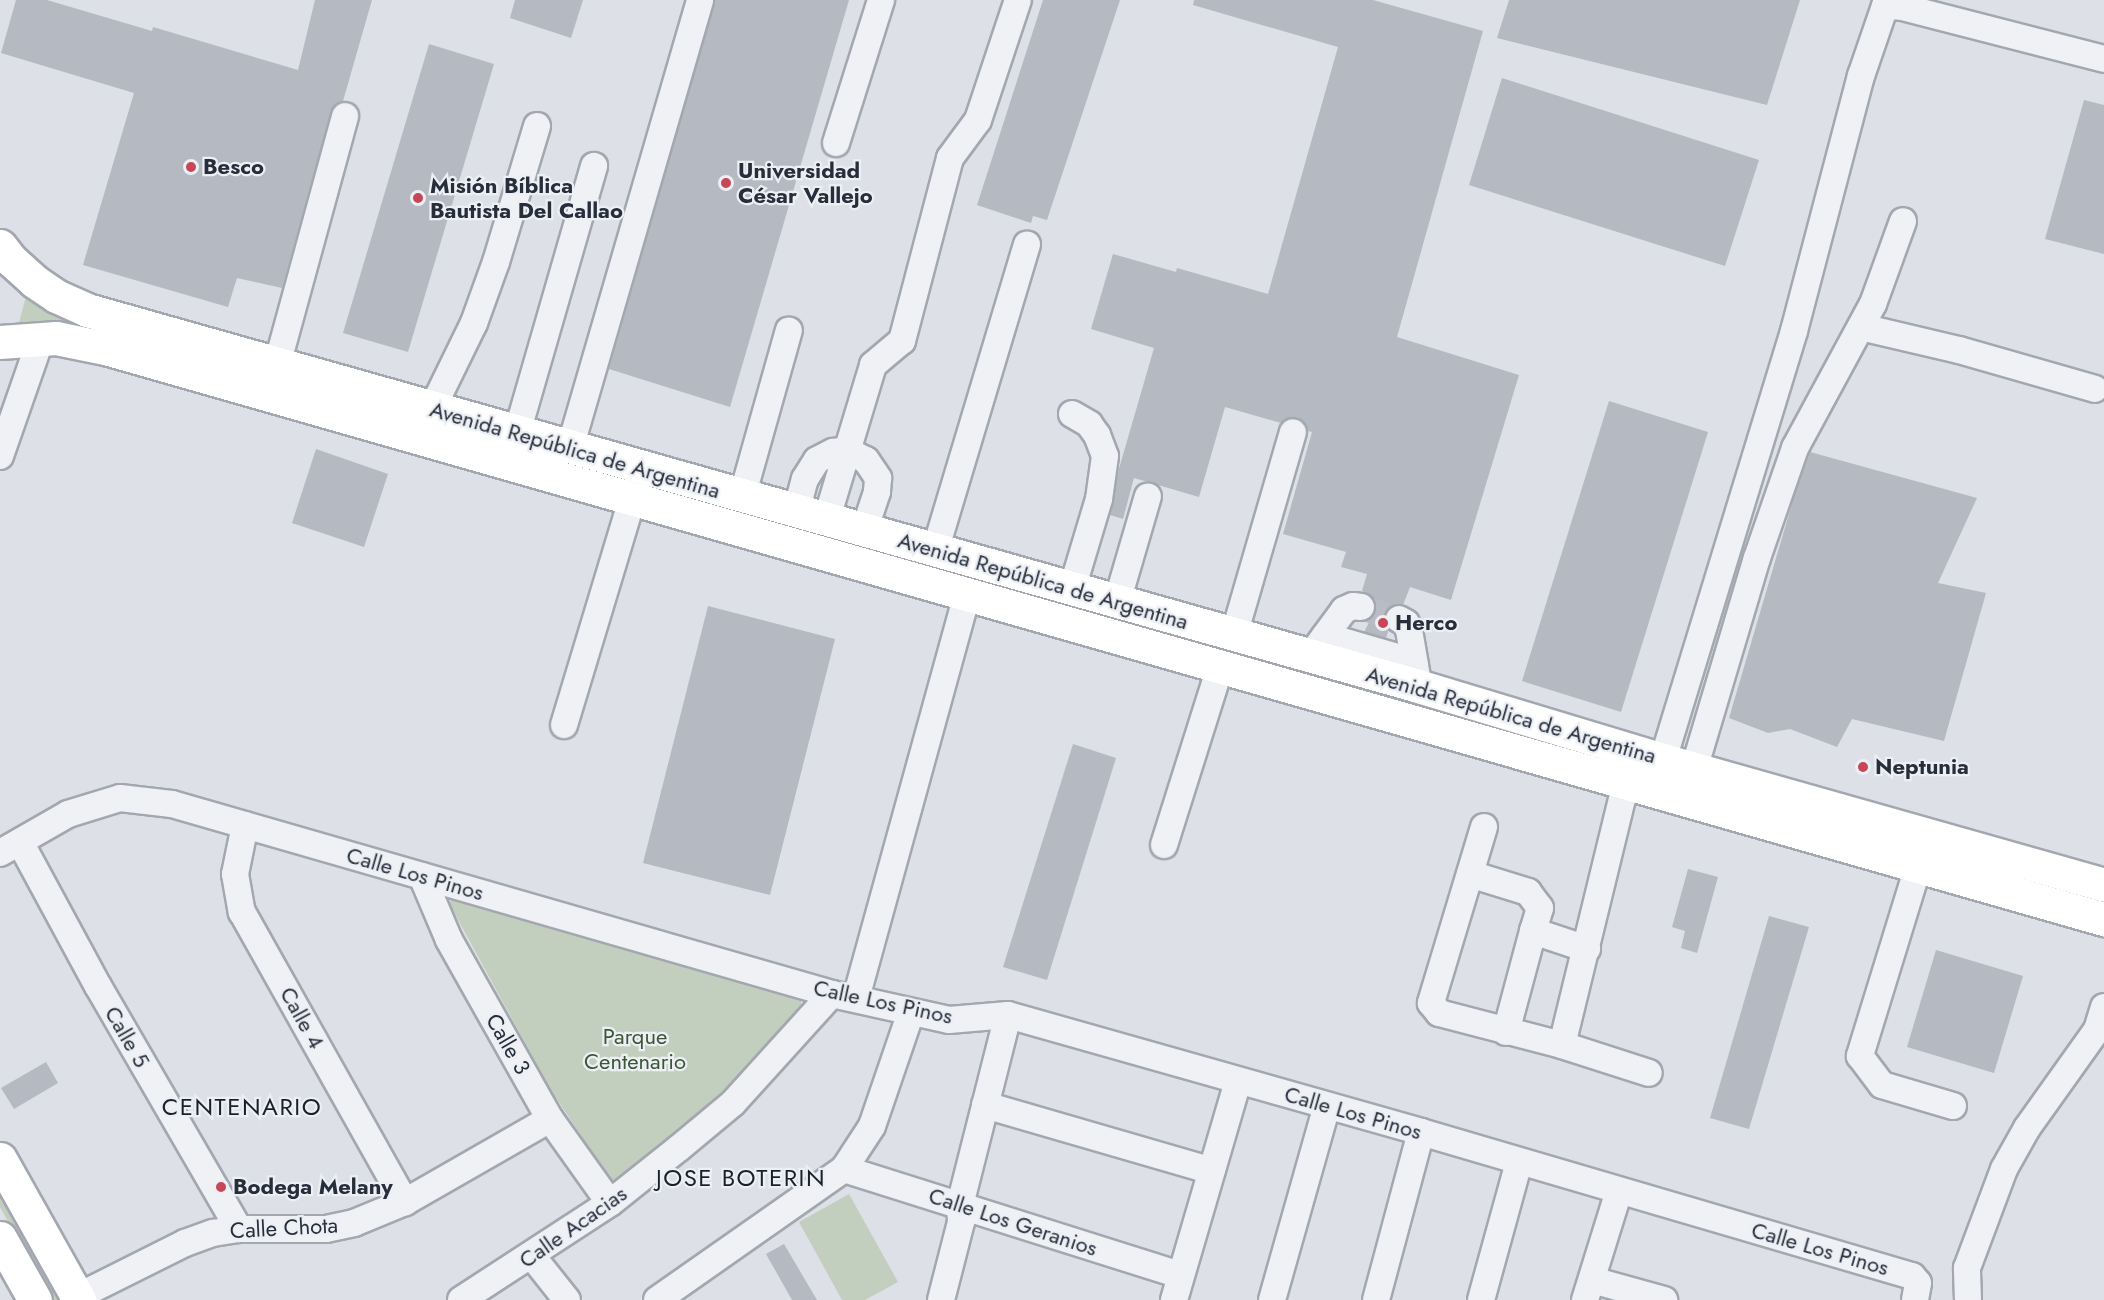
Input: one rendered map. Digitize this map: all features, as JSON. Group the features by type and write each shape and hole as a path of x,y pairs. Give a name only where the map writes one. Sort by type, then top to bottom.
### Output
{"main road":[{"name":"Avenida República de Argentina","path":"0,246 10,260 56,296 165,350 330,397 541,448 637,484 742,497 1234,635 1318,646 1416,674 1694,769 1936,861 2104,919"},
{"name":"Avenida República de Argentina","path":"0,342 41,338 165,350 277,366 330,397 432,409 637,484 967,594 1221,667 1640,786 1936,861 2104,885"},
{"path":"0,1159 78,1298"},
{"path":"0,1238 35,1300"}],"street":[{"path":"541,448 700,0"},
{"path":"836,143 881,0"},
{"path":"811,516 846,450 873,365 902,341 950,158 978,120 1018,0"},
{"path":"1562,1045 1587,949 1640,786 1663,760 1794,331 1861,76 1886,3 2104,60"},
{"path":"277,366 345,116"},
{"path":"432,409 482,303 537,126"},
{"path":"541,448 594,166"},
{"path":"1694,769 1757,558 1795,448 1861,327 1887,272 1903,220"},
{"path":"935,551 1027,245"},
{"path":"1861,327 1959,350 2095,390"},
{"path":"742,497 789,330"},
{"path":"0,456 41,338"},
{"path":"1072,414 1089,424 1097,435 1105,456 1099,498 1072,589"},
{"path":"1234,635 1293,432"},
{"path":"846,450 866,460 878,478 877,492 864,531"},
{"path":"564,725 637,484"},
{"path":"1117,602 1149,496"},
{"path":"844,996 967,594"},
{"path":"1318,646 1344,610 1353,606 1361,607"},
{"path":"1398,619 1406,623 1409,630 1416,674"},
{"path":"1164,845 1221,667"},
{"name":"Calle Los Pinos","path":"10,848 68,814 120,798 172,804 844,996 949,1020 1008,1015 1421,1132 1619,1191 1914,1288"},
{"name":"Calle 4","path":"245,825 235,874 243,912 405,1202"},
{"path":"1484,827 1431,1003 1439,1013 1562,1045 1649,1073"},
{"name":"Calle 5","path":"10,848 98,986 239,1229"},
{"path":"1936,861 1860,1056 1881,1085 1953,1106"},
{"path":"1470,874 1528,892 1540,908 1506,1032"},
{"name":"Calle 3","path":"422,876 449,940 550,1119 610,1203"},
{"path":"1533,931 1587,949"},
{"name":"Calle Acacias","path":"461,1300 532,1256 610,1203 733,1103 844,996"},
{"path":"1968,1300 1967,1268 2004,1169 2027,1128 2097,1030 2104,1006"},
{"path":"657,1300 844,1169 872,1126 911,1012"},
{"path":"940,1300 961,1221 960,1205 1008,1015"},
{"path":"1174,1300 1238,1081"},
{"path":"985,1105 1212,1171"},
{"path":"1272,1300 1327,1106"},
{"name":"Calle Chota","path":"78,1298 185,1243 213,1233 239,1229 326,1229 354,1223 405,1202 550,1119"},
{"path":"1376,1300 1421,1132"},
{"path":"1481,1300 1519,1162"},
{"name":"Calle Los Geranios","path":"844,1169 1181,1275"},
{"path":"1619,1191 1589,1290 1664,1300"},
{"path":"532,1256 567,1300"}],"green space":[{"path":"26,296 54,313 145,345 18,327"},
{"name":"Parque Centenario","path":"454,896 801,1000 801,1008 727,1096 612,1183 549,1087 449,903"},
{"path":"0,1172 72,1300 52,1300 0,1207"},
{"path":"849,1194 898,1282 865,1300 842,1300 799,1222"}],"building":[{"name":"Besco","path":"16,0 47,0 152,31 153,27 298,70 315,0 372,0 343,101 335,105 331,112 282,288 237,278 228,307 83,265 134,93 1,53"},
{"path":"515,0 583,0 571,38 510,18"},
{"name":"Universidad César Vallejo","path":"715,0 849,0 730,407 609,369"},
{"path":"1043,0 1120,0 1047,220 1033,216 1031,223 977,205"},
{"path":"1194,0 1373,0 1483,31 1397,337 1519,375 1451,600 1410,587 1403,605 1392,606 1386,612 1384,620 1389,629 1386,638 1364,632 1376,609 1375,602 1370,595 1362,591 1367,574 1341,567 1346,552 1283,534 1312,432 1308,431 1304,422 1298,418 1289,418 1281,423 1225,407 1199,497 1134,478 1123,519 1110,515 1118,472 1154,348 1091,329 1113,254 1176,272 1177,268 1268,294 1338,47 1193,5"},
{"path":"1509,0 1800,0 1767,105 1497,38"},
{"name":"Misión Bíblica Bautista Del Callao","path":"429,44 494,64 408,352 343,333"},
{"path":"1502,78 1759,160 1725,266 1469,185"},
{"path":"2084,100 2104,105 2104,254 2045,239"},
{"path":"1609,401 1708,432 1621,712 1522,681"},
{"path":"316,449 388,474 364,547 292,523"},
{"path":"1810,452 1977,498 1938,583 1986,593 1944,741 1852,719 1837,747 1790,729 1768,733 1729,718 1794,497"},
{"path":"708,606 835,639 770,895 643,863"},
{"path":"1073,744 1116,758 1047,980 1003,967"},
{"path":"1688,869 1718,877 1697,953 1681,948 1685,931 1672,927"},
{"path":"1769,916 1809,927 1749,1129 1710,1118"},
{"path":"1936,950 2023,976 1994,1073 1907,1047"},
{"path":"46,1062 58,1083 14,1109 1,1088"},
{"path":"784,1244 817,1300 792,1300 766,1254"}],"tunnel":[{"path":"1361,607 1399,619"}],"place":[{"name":"Besco","path":"191,167"},
{"name":"Universidad César Vallejo","path":"726,183"},
{"name":"Misión Bíblica Bautista Del Callao","path":"418,198"},
{"name":"Herco","path":"1383,623"},
{"name":"Neptunia","path":"1863,767"},
{"name":"Bodega Melany","path":"221,1187"}],"district":[{"name":"CENTENARIO","path":"242,1107"},
{"name":"JOSE BOTERIN","path":"741,1178"}]}
